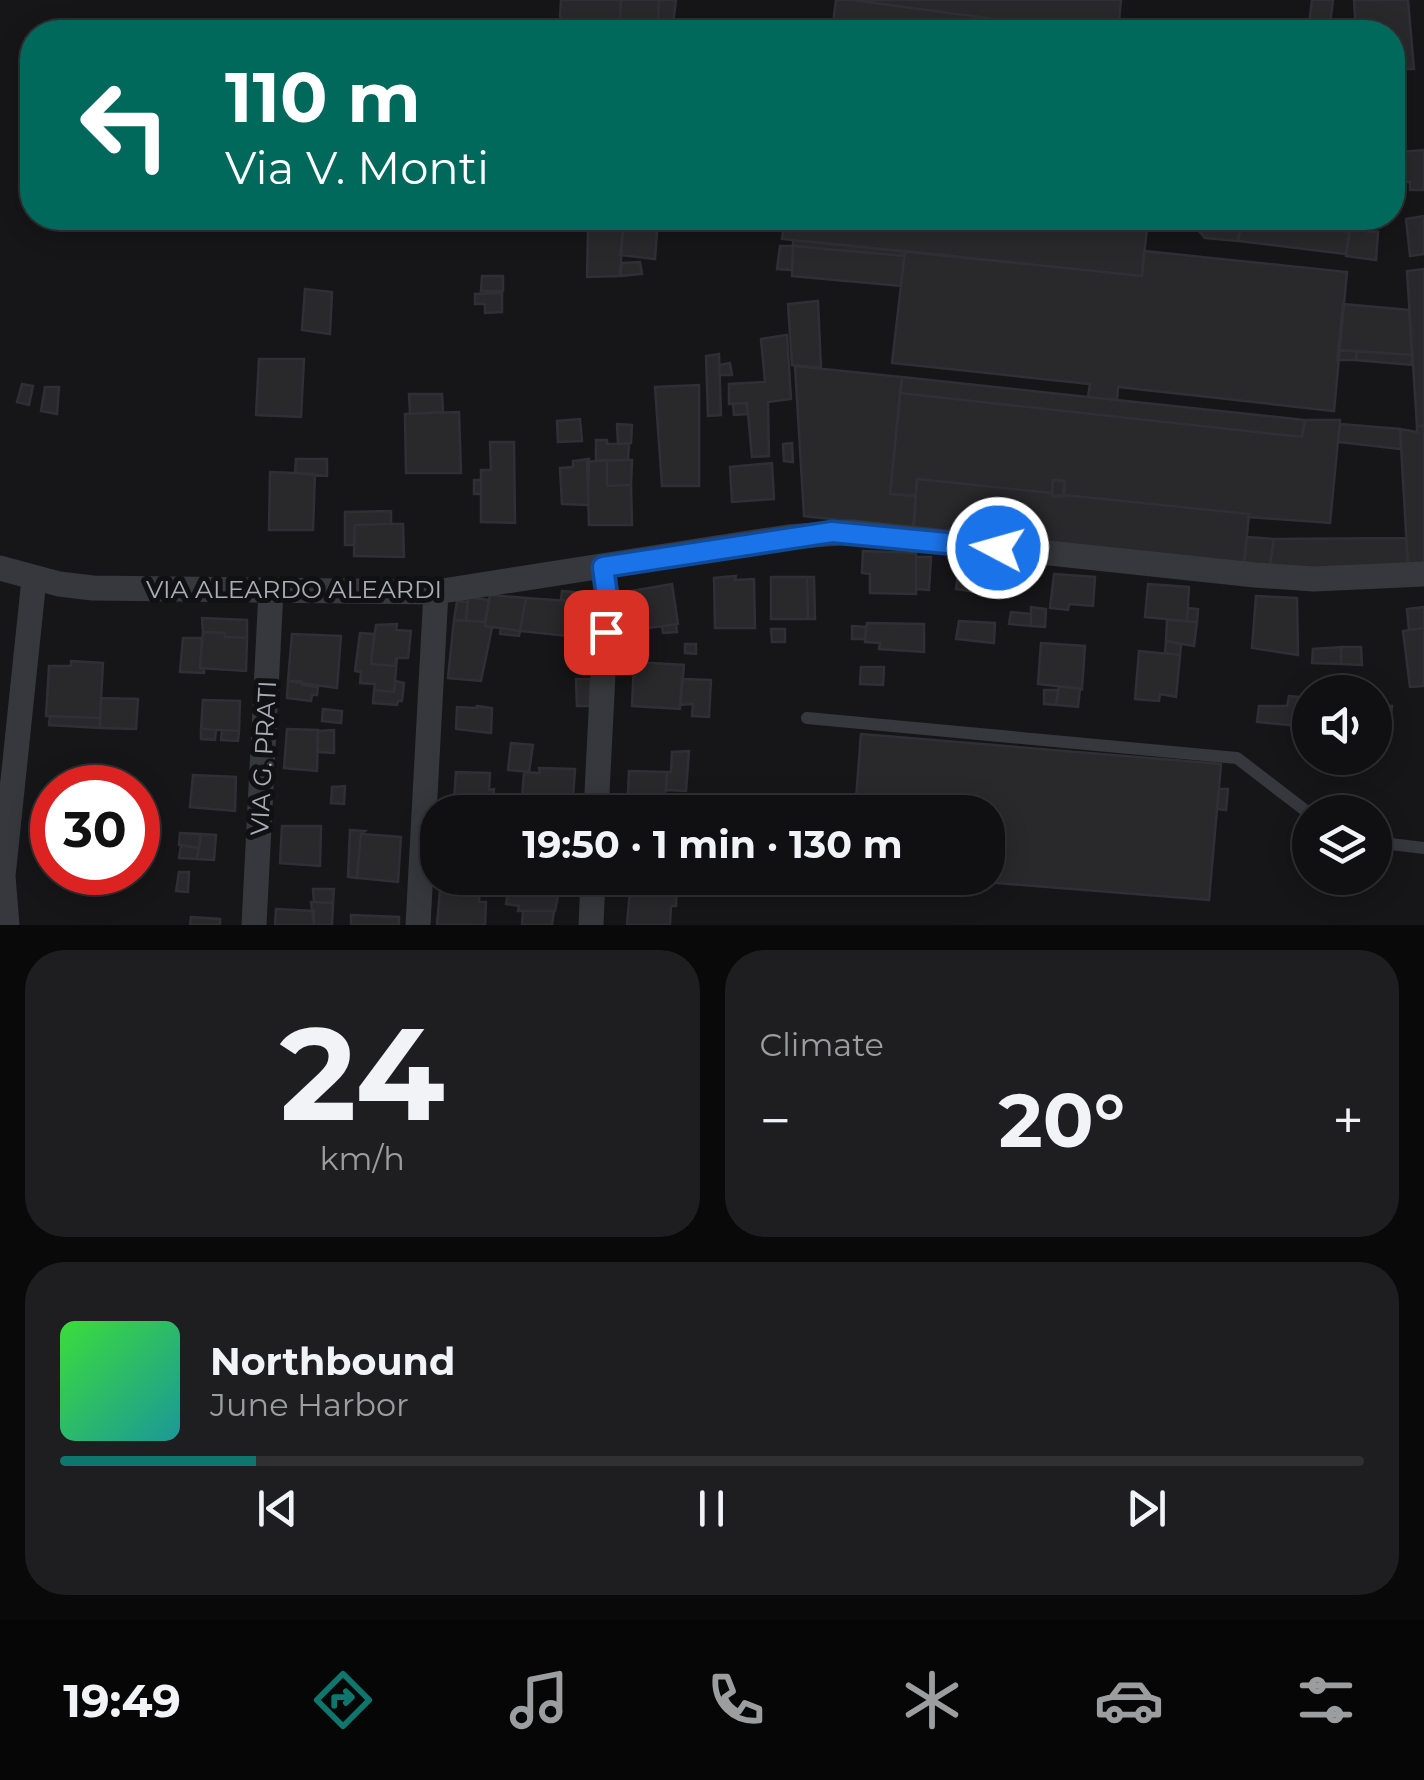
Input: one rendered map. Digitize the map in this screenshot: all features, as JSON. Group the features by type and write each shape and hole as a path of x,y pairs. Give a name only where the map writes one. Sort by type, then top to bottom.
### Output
{"street":[{"name":"VIA ALEARDO ALEARDI","path":"0,568 93,588 436,592 788,537 852,532 1255,575 1314,579 1424,574"},
{"path":"597,795 607,596 603,567"},
{"path":"7,925 4,876 34,578"},
{"name":"VIA G. PRATI","path":"254,925 271,591"},
{"path":"418,925 436,592"},
{"path":"591,925 592,895"}],"lane":[{"path":"806,718 1237,758 1292,800"},
{"path":"1392,844 1424,848"}],"building":[{"path":"561,0 621,0 620,20 560,20"},
{"path":"621,0 659,0 658,20 620,20"},
{"path":"659,0 676,0 674,20 658,20"},
{"path":"836,0 852,0 1002,20 833,20"},
{"path":"852,0 1121,0 1119,20 1002,20"},
{"path":"1312,0 1333,0 1330,20 1310,20"},
{"path":"1354,0 1408,0 1414,69 1405,69 1405,20 1355,20"},
{"path":"1424,150 1424,190 1410,190 1410,182 1405,182 1405,152"},
{"path":"1424,216 1424,254 1410,256 1406,219"},
{"path":"588,230 623,230 620,276 587,277"},
{"path":"623,230 657,230 655,259 620,255"},
{"path":"783,230 1147,230 1142,276 782,239"},
{"path":"1198,230 1240,230 1238,241 1205,238"},
{"path":"1240,230 1349,232 1346,254 1238,241"},
{"path":"1350,230 1378,232 1376,260 1346,256"},
{"path":"793,240 905,251 904,256 793,246"},
{"path":"780,246 793,246 792,270 777,269"},
{"path":"793,246 904,256 901,286 792,276"},
{"path":"905,251 1142,276 1144,251 1347,272 1334,411 1118,387 1117,400 1088,397 1090,384 892,363"},
{"path":"640,262 642,274 620,276 622,263"},
{"path":"1424,269 1424,426 1417,426 1407,271"},
{"path":"482,276 503,276 503,291 481,291"},
{"path":"305,289 332,292 330,334 302,330"},
{"path":"502,293 502,312 485,313 485,304 475,304 475,294"},
{"path":"818,301 821,368 792,365 788,304"},
{"path":"1343,304 1409,310 1412,355 1338,350"},
{"path":"787,335 791,399 768,402 769,456 752,457 747,403 729,404 729,384 765,382 761,339"},
{"path":"1338,350 1357,351 1356,360 1337,360"},
{"path":"1357,351 1412,355 1412,365 1356,360"},
{"path":"719,354 721,415 708,416 706,356"},
{"path":"259,359 304,359 301,417 256,415"},
{"path":"730,363 732,375 720,375 719,365"},
{"path":"795,366 902,377 890,494 916,496 914,528 804,516"},
{"path":"902,377 1305,420 1302,437 900,393"},
{"path":"22,384 33,386 29,405 17,402"},
{"path":"699,385 699,486 662,486 655,387"},
{"path":"45,387 59,387 57,414 41,411"},
{"path":"900,393 1302,437 1305,420 1340,420 1330,523 1064,495 1065,481 1053,480 1052,493 917,479 916,496 890,494"},
{"path":"409,394 442,394 443,412 410,414"},
{"path":"747,403 748,414 734,415 733,404"},
{"path":"459,412 461,473 406,473 405,414"},
{"path":"580,419 582,441 558,442 557,421"},
{"path":"617,424 632,425 631,443 618,444"},
{"path":"1340,424 1400,429 1401,449 1338,442"},
{"path":"1417,426 1424,426 1424,565 1408,566 1400,429 1417,432"},
{"path":"596,440 629,443 628,460 596,461"},
{"path":"490,442 514,442 515,523 481,522 481,470 491,470"},
{"path":"792,443 793,462 784,461 783,444"},
{"path":"296,459 327,459 327,476 295,473"},
{"path":"589,459 588,505 562,504 560,468"},
{"path":"607,460 632,460 631,485 607,486"},
{"path":"607,460 607,486 631,485 632,525 589,525 587,462"},
{"path":"772,463 774,499 732,502 730,467"},
{"path":"270,472 315,474 313,530 269,530"},
{"path":"917,479 1249,514 1244,564 913,527"},
{"path":"474,480 481,480 481,494 474,494"},
{"path":"1053,480 1065,481 1063,497 1052,496"},
{"path":"391,511 391,524 355,525 354,545 345,545 345,512"},
{"path":"403,524 404,557 354,556 355,525"},
{"path":"1247,537 1274,539 1270,565 1244,564"},
{"path":"1406,538 1408,566 1269,569 1274,539"},
{"path":"863,551 916,553 916,594 870,593 870,574 862,573"},
{"path":"916,557 931,557 929,590 916,589"},
{"path":"972,560 1015,566 1009,597 956,589 959,566 971,567"},
{"path":"1054,574 1095,577 1093,606 1069,604 1068,610 1050,608"},
{"path":"736,576 735,580 754,579 755,628 715,628 714,578"},
{"path":"771,577 807,577 808,619 771,619"},
{"path":"807,577 814,577 815,619 808,619"},
{"path":"672,584 678,624 633,630 626,592"},
{"path":"1148,584 1189,587 1187,621 1145,617"},
{"path":"562,591 583,593 583,602 561,600"},
{"path":"490,595 526,598 520,631 485,626"},
{"path":"1256,596 1297,598 1298,655 1252,648"},
{"path":"468,597 489,600 485,622 466,621"},
{"path":"526,598 583,602 577,637 520,631"},
{"path":"457,601 468,602 466,621 454,620"},
{"path":"1031,607 1046,609 1045,627 1031,626"},
{"path":"1424,607 1424,628 1409,630 1407,609"},
{"path":"1188,608 1198,609 1197,622 1187,621"},
{"path":"1011,612 1031,614 1031,626 1009,624"},
{"path":"202,618 247,620 247,638 203,632"},
{"path":"454,620 485,622 485,626 492,628 481,681 448,678"},
{"path":"1167,620 1197,622 1194,646 1166,641"},
{"path":"959,621 995,623 994,643 956,639"},
{"path":"867,623 924,624 924,652 879,649 880,643 865,642"},
{"path":"397,624 396,630 411,631 408,658 396,658 395,666 371,664 376,625"},
{"path":"676,624 677,632 663,633 662,626"},
{"path":"852,626 866,627 865,639 852,639"},
{"path":"501,628 520,631 519,636 500,634"},
{"path":"1424,628 1424,686 1410,687 1403,631"},
{"path":"771,629 785,629 785,642 772,642"},
{"path":"203,632 247,638 246,671 200,668"},
{"path":"360,633 374,634 371,664 395,666 397,658 394,692 374,690 375,684 360,683 361,672 355,671"},
{"path":"292,634 341,636 337,688 288,681"},
{"path":"183,638 202,638 200,668 204,668 204,673 180,672"},
{"path":"1166,641 1181,644 1180,655 1165,653"},
{"path":"1041,643 1085,646 1082,689 1038,684"},
{"path":"685,644 696,644 696,654 685,653"},
{"path":"1341,647 1361,647 1362,665 1341,664"},
{"path":"1341,647 1341,664 1312,663 1313,649"},
{"path":"1139,651 1180,655 1176,697 1160,694 1159,701 1135,699"},
{"path":"71,661 103,663 100,718 46,716 49,666 71,666"},
{"path":"634,662 684,665 680,709 632,706"},
{"path":"861,667 884,667 883,685 860,684"},
{"path":"576,679 590,679 590,706 577,706"},
{"path":"682,679 711,680 709,717 692,716 693,704 680,705"},
{"path":"288,681 318,687 317,695 312,695 311,701 287,698"},
{"path":"395,681 404,683 402,701 397,705 373,703 374,690 394,692"},
{"path":"1059,686 1080,688 1078,707 1056,705"},
{"path":"1044,690 1058,690 1056,705 1044,704"},
{"path":"1292,696 1292,725 1257,722 1259,706 1287,706"},
{"path":"101,698 138,699 136,729 100,728"},
{"path":"203,700 240,701 239,731 201,729"},
{"path":"457,707 492,708 491,733 456,729"},
{"path":"323,709 342,711 341,723 322,721"},
{"path":"50,716 100,718 100,728 49,725"},
{"path":"201,729 216,730 215,740 201,739"},
{"path":"287,729 318,730 317,771 284,768"},
{"path":"222,730 239,731 238,741 221,740"},
{"path":"334,730 334,753 317,752 318,731"},
{"path":"861,734 1221,764 1209,900 1005,884 1005,795 856,795"},
{"path":"511,743 533,745 529,772 508,770"},
{"path":"689,751 686,791 666,790 672,752"},
{"path":"539,768 575,769 573,795 522,795 524,772 540,773"},
{"path":"629,771 667,772 665,795 628,795"},
{"path":"456,772 490,773 489,790 494,789 494,795 454,795"},
{"path":"193,775 236,777 235,811 190,807"},
{"path":"345,786 344,804 331,803 332,787"},
{"path":"1219,789 1228,789 1226,810 1217,809"},
{"path":"282,826 321,826 320,866 280,863"},
{"path":"350,830 365,831 361,834 357,878 348,877"},
{"path":"180,833 201,834 199,848 179,845"},
{"path":"201,834 216,835 214,860 197,859"},
{"path":"361,834 401,837 398,882 357,878"},
{"path":"181,845 199,848 197,859 179,858"},
{"path":"179,872 189,872 188,892 176,891"},
{"path":"313,889 334,889 333,903 314,902"},
{"path":"440,895 479,895 479,902 486,902 485,925 437,925"},
{"path":"507,895 558,895 555,911 518,911 519,906 506,904"},
{"path":"630,895 677,895 676,906 671,906 670,925 627,925"},
{"path":"311,902 333,903 332,925 314,925"},
{"path":"276,909 314,911 314,925 275,925"},
{"path":"523,911 554,911 552,925 522,925"},
{"path":"351,915 399,917 399,925 351,925"},
{"path":"191,917 220,919 220,925 190,925"}],"route":[{"path":"606,632 603,567 832,532 998,548"}]}
